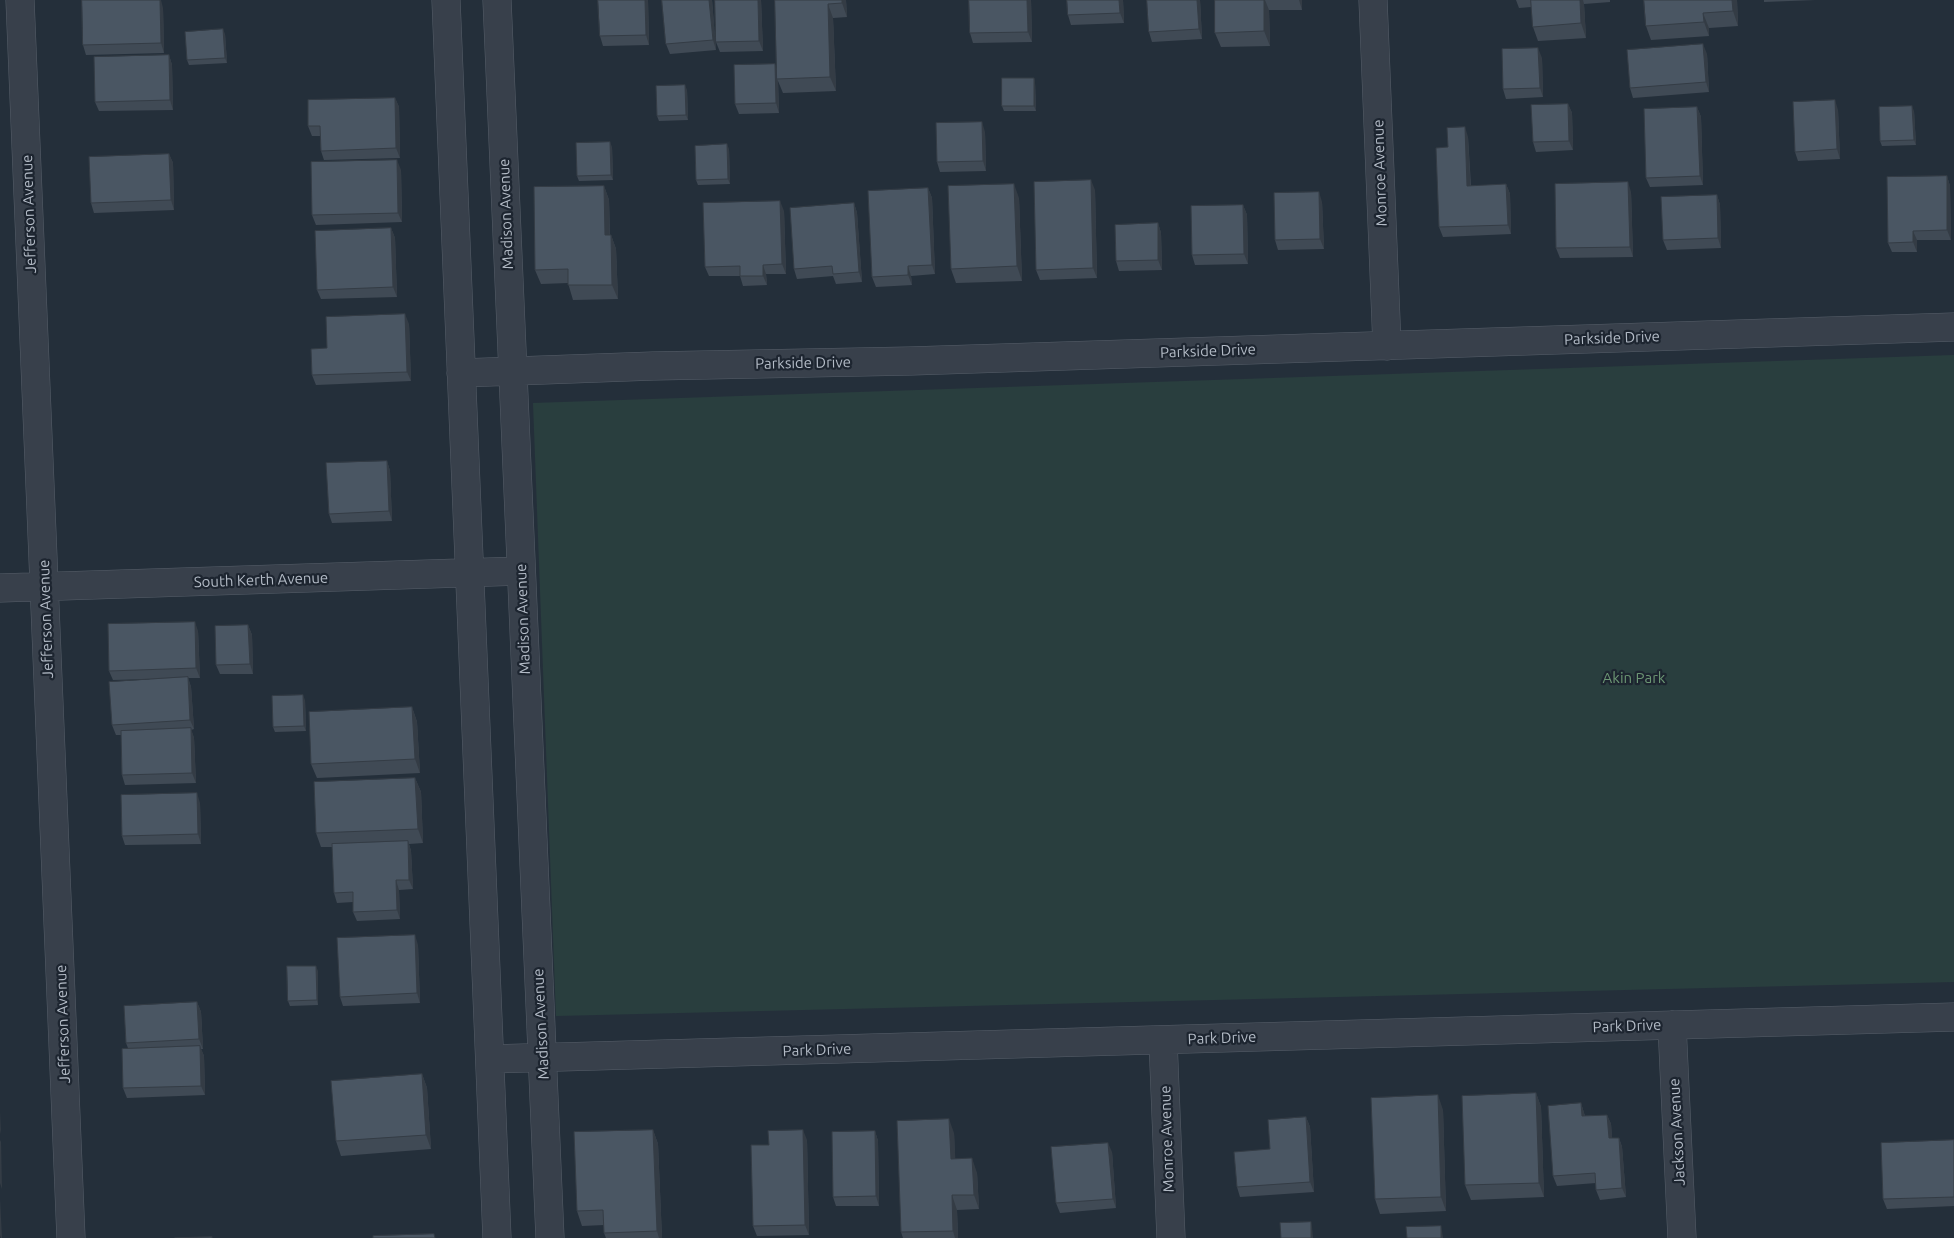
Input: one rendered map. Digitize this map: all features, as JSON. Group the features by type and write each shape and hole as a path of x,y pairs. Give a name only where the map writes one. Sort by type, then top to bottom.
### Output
{"street":[{"name":"Jefferson Avenue","path":"20,0 72,1238"},
{"path":"446,0 497,1238"},
{"name":"Madison Avenue","path":"497,0 550,1238"},
{"name":"Monroe Avenue","path":"1373,0 1387,346"},
{"name":"Parkside Drive","path":"461,373 1387,346 1954,327"},
{"name":"South Kerth Avenue","path":"0,588 521,571"},
{"name":"Park Drive","path":"490,1060 1954,1017"},
{"name":"Jackson Avenue","path":"1672,1025 1682,1238"},
{"name":"Monroe Avenue","path":"1163,1040 1171,1238"}],"green space":[{"name":"Akin Park","path":"1954,355 1954,982 556,1016 533,403"}],"building":[{"path":"82,0 160,0 161,43 83,45"},
{"path":"598,0 645,0 646,35 600,36"},
{"path":"662,0 709,0 713,40 666,44"},
{"path":"715,0 758,0 759,41 716,42"},
{"path":"775,0 842,0 842,3 828,4 830,77 777,79"},
{"path":"969,0 1027,0 1028,32 970,33"},
{"path":"1067,0 1119,0 1120,13 1068,15"},
{"path":"1147,0 1197,0 1199,29 1149,32"},
{"path":"1215,0 1264,0 1264,31 1215,33"},
{"path":"1531,0 1580,0 1581,23 1533,27"},
{"path":"1644,0 1732,0 1733,11 1703,13 1704,22 1646,26"},
{"path":"223,29 225,58 187,60 185,32"},
{"path":"1703,44 1706,82 1630,88 1627,50"},
{"path":"1538,48 1540,88 1503,89 1502,49"},
{"path":"169,55 170,100 95,102 94,57"},
{"path":"775,64 776,103 735,104 734,65"},
{"path":"1002,78 1034,78 1034,106 1002,106"},
{"path":"685,85 686,115 657,116 656,86"},
{"path":"395,98 396,148 321,151 320,126 308,126 308,100"},
{"path":"1835,100 1837,149 1795,152 1793,102"},
{"path":"1568,104 1569,141 1533,142 1531,105"},
{"path":"1912,106 1914,140 1880,141 1879,107"},
{"path":"1697,107 1700,176 1646,178 1644,109"},
{"path":"982,122 983,161 937,162 936,123"},
{"path":"1465,127 1467,186 1506,184 1508,225 1439,227 1436,148 1448,147 1447,128"},
{"path":"610,142 611,175 577,176 576,143"},
{"path":"727,144 728,179 696,180 695,146"},
{"path":"169,154 171,200 91,203 89,157"},
{"path":"397,160 398,213 312,215 311,162"},
{"path":"1947,176 1947,230 1913,231 1913,242 1888,243 1887,177"},
{"path":"1091,180 1093,268 1036,270 1034,182"},
{"path":"1628,182 1630,247 1556,248 1555,184"},
{"path":"1014,184 1017,266 951,269 948,186"},
{"path":"604,186 605,235 611,235 612,285 568,285 568,269 535,270 534,187"},
{"path":"928,188 932,265 908,266 908,275 872,277 868,191"},
{"path":"1319,192 1320,239 1275,240 1274,193"},
{"path":"1717,195 1718,238 1663,240 1661,197"},
{"path":"780,201 782,264 763,265 763,276 740,276 740,266 705,267 703,203"},
{"path":"854,203 859,272 833,274 832,266 794,269 790,208"},
{"path":"1243,205 1244,254 1192,255 1191,206"},
{"path":"1158,223 1158,260 1116,261 1115,225"},
{"path":"391,228 393,287 317,290 315,231"},
{"path":"405,314 407,372 312,375 311,349 327,348 326,317"},
{"path":"387,461 389,511 329,514 326,463"},
{"path":"195,622 196,668 109,671 108,624"},
{"path":"248,625 250,664 216,665 215,626"},
{"path":"188,677 190,720 112,725 109,682"},
{"path":"303,695 304,726 273,727 272,696"},
{"path":"412,707 415,759 311,764 309,712"},
{"path":"191,728 192,773 122,775 121,731"},
{"path":"415,778 418,829 316,833 314,782"},
{"path":"197,793 198,834 122,836 121,795"},
{"path":"408,841 409,880 396,880 397,910 353,912 353,892 334,893 332,844"},
{"path":"415,935 417,993 340,997 337,938"},
{"path":"287,966 316,966 317,1000 288,1001"},
{"path":"197,1002 199,1039 126,1043 124,1006"},
{"path":"200,1046 201,1086 123,1088 122,1049"},
{"path":"422,1074 426,1135 336,1141 331,1081"},
{"path":"1536,1093 1539,1183 1465,1185 1462,1096"},
{"path":"1438,1095 1441,1197 1375,1199 1371,1098"},
{"path":"1581,1103 1582,1116 1607,1115 1609,1138 1619,1138 1622,1188 1596,1190 1595,1173 1553,1176 1548,1106"},
{"path":"1306,1117 1310,1182 1237,1187 1234,1152 1270,1149 1268,1120"},
{"path":"949,1119 951,1159 972,1158 974,1195 952,1195 953,1231 901,1232 897,1121"},
{"path":"653,1130 657,1231 604,1233 603,1210 577,1211 574,1132"},
{"path":"803,1130 805,1225 753,1226 751,1145 769,1145 768,1131"},
{"path":"875,1131 876,1196 833,1197 832,1132"},
{"path":"1954,1140 1954,1197 1883,1199 1881,1143"},
{"path":"1108,1143 1113,1199 1056,1203 1051,1147"},
{"path":"1311,1222 1311,1238 1281,1238 1280,1223"},
{"path":"1441,1226 1441,1238 1407,1238 1406,1227"},
{"path":"434,1234 435,1238 373,1238 373,1236"},
{"path":"212,1237 212,1238 175,1238"}]}
